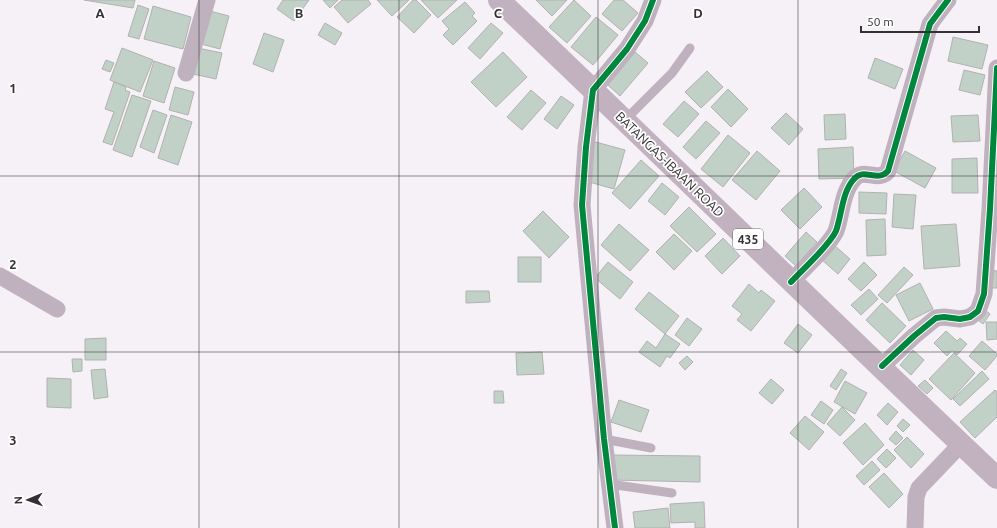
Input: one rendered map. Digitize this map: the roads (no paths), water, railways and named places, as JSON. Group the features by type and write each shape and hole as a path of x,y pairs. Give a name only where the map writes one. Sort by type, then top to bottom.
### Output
{"main road":[{"name":"BATANGAS-IBAAN ROAD","path":"499,0 625,120 791,282 882,366 997,478"}],"street":[{"path":"186,72 207,0"},
{"path":"615,528 604,438 582,205 586,147 593,90 626,49 645,21 653,0"},
{"path":"791,282 828,242 835,232 851,182 856,177 865,174 880,176 884,175 888,171 930,24 948,0"},
{"path":"882,366 936,318 970,317 978,311 990,295 990,210 997,68"},
{"path":"0,276 57,310"},
{"path":"915,528 916,497 919,488 961,444"}],"lane":[{"path":"625,120 672,73 690,48"},
{"path":"604,438 651,448"},
{"path":"609,484 672,493"}]}
